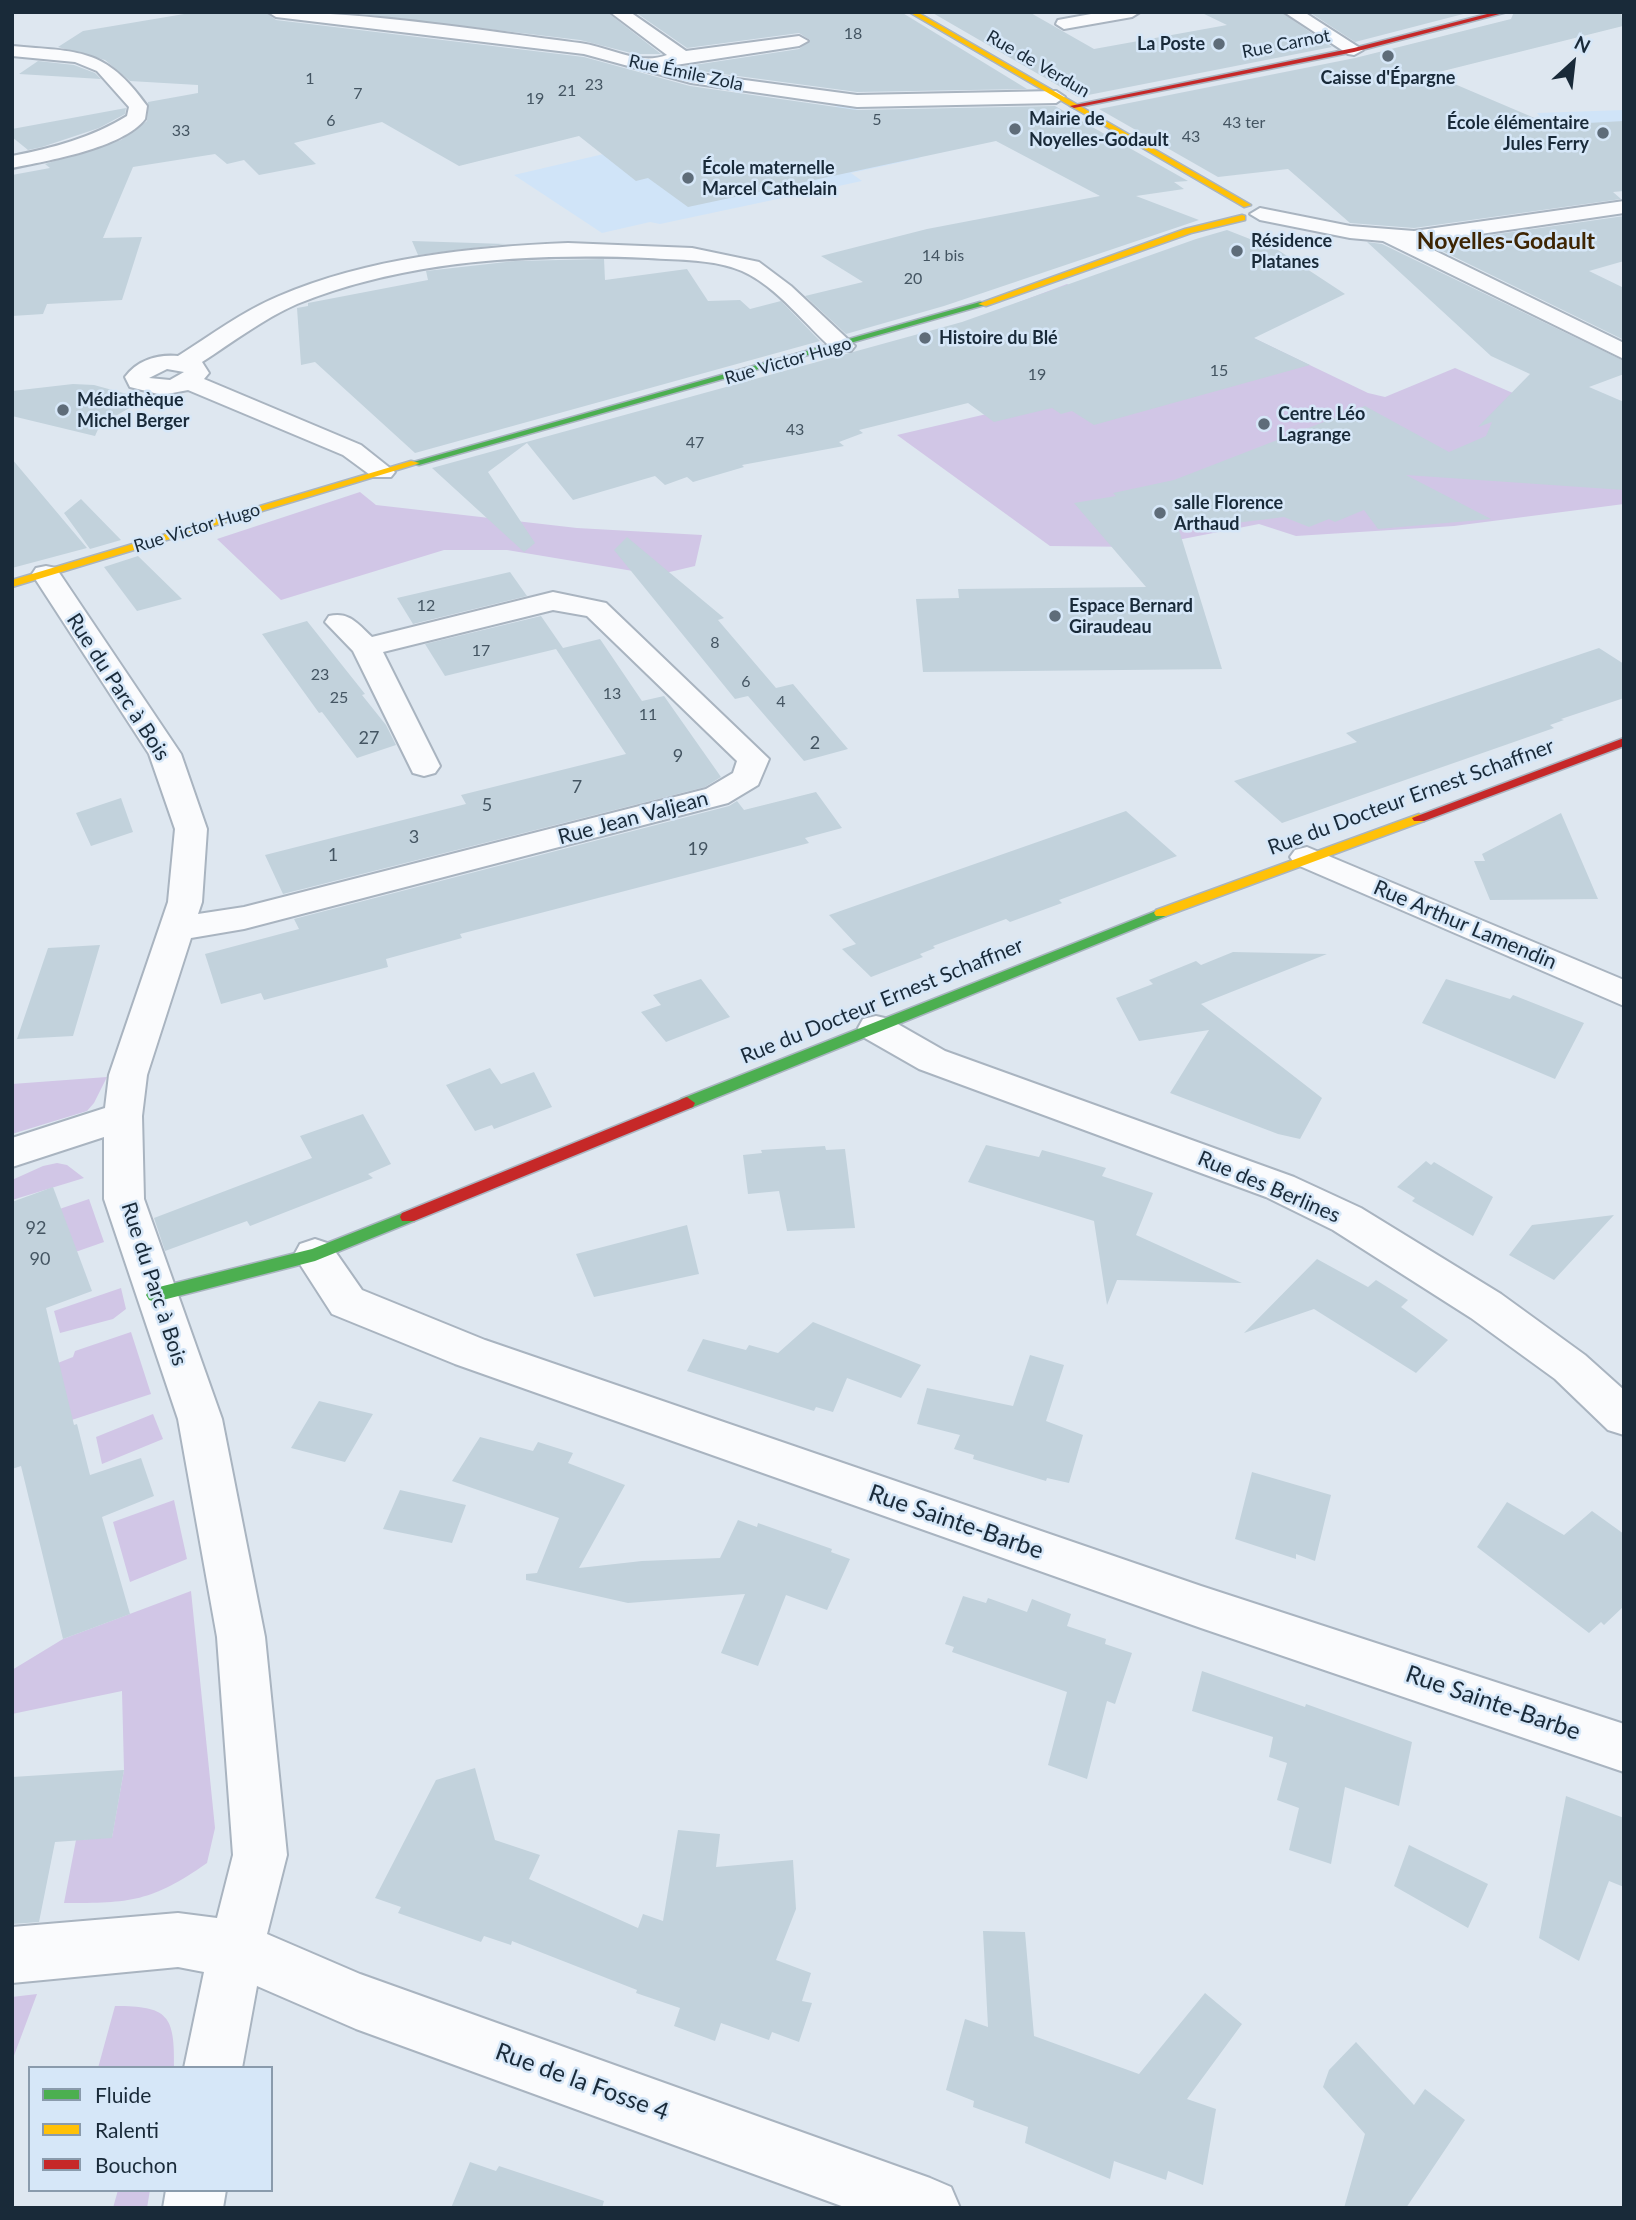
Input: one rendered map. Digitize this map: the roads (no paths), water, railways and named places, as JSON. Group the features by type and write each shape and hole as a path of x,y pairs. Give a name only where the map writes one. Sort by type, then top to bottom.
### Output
{"street":[{"name":"Rue Émile Zola","path":"276,12 585,49 649,69 712,82 857,101 926,102 1056,97"},
{"path":"618,12 677,51 675,58"},
{"name":"Rue de Verdun","path":"912,12 1218,189 1250,212"},
{"path":"1064,24 1132,12"},
{"path":"1292,12 1354,50"},
{"name":"Rue Carnot","path":"1074,106 1354,50 1504,12"},
{"path":"649,69 675,58 799,41"},
{"path":"12,51 78,57 103,67 138,106 136,119 116,133 70,150 12,162"},
{"name":"Rue de Verdun","path":"1218,189 1226,209"},
{"path":"1226,209 1350,232 1389,236 1474,231 1624,207"},
{"name":"Rue Victor Hugo","path":"1188,231 1226,209"},
{"name":"Rue Victor Hugo","path":"29,579 382,472 953,314 1188,231 1250,212"},
{"path":"1389,236 1624,352"},
{"path":"382,472 352,450 187,372 234,327 303,294 424,266 516,253 574,249 683,254 727,260 754,268 844,346"},
{"name":"Rue du Parc à Bois","path":"29,579 165,754 191,829 185,902 128,1075 123,1116 124,1199 200,1419 242,1637 260,1855 236,1949 214,2066"},
{"name":"Rue Jean Valjean","path":"177,929 257,915 717,796 747,778 753,759 596,609 553,601 366,647"},
{"path":"339,622 366,647 424,766"},
{"name":"Rue du Docteur Ernest Schaffner","path":"155,1295 315,1255 1095,937 1624,742"},
{"name":"Rue Arthur Lamendin","path":"1307,857 1624,994"},
{"name":"Rue des Berlines","path":"876,1028 932,1060 1280,1187 1347,1219 1486,1306 1570,1367 1624,1417"},
{"path":"12,1153 123,1116"},
{"name":"Rue Sainte-Barbe","path":"315,1255 347,1301 470,1352 1201,1607 1624,1748"},
{"name":"Rue de la Fosse 4","path":"12,1955 178,1940 236,1949 356,2001 930,2208"}],"place":[{"name":"La Poste","path":"1219,44"},
{"name":"Caisse d'Épargne","path":"1388,56"},
{"name":"Mairie de Noyelles-Godault","path":"1015,129"},
{"name":"École élémentaire Jules Ferry","path":"1603,133"},
{"name":"École maternelle Marcel Cathelain","path":"688,178"},
{"name":"Résidence Platanes","path":"1237,251"},
{"name":"Histoire du Blé","path":"925,338"},
{"name":"Médiathèque Michel Berger","path":"63,410"},
{"name":"Centre Léo Lagrange","path":"1264,424"},
{"name":"salle Florence Arthaud","path":"1160,513"},
{"name":"Espace Bernard Giraudeau","path":"1055,616"}],"district":[{"name":"Noyelles-Godault","path":"1506,242"}]}
